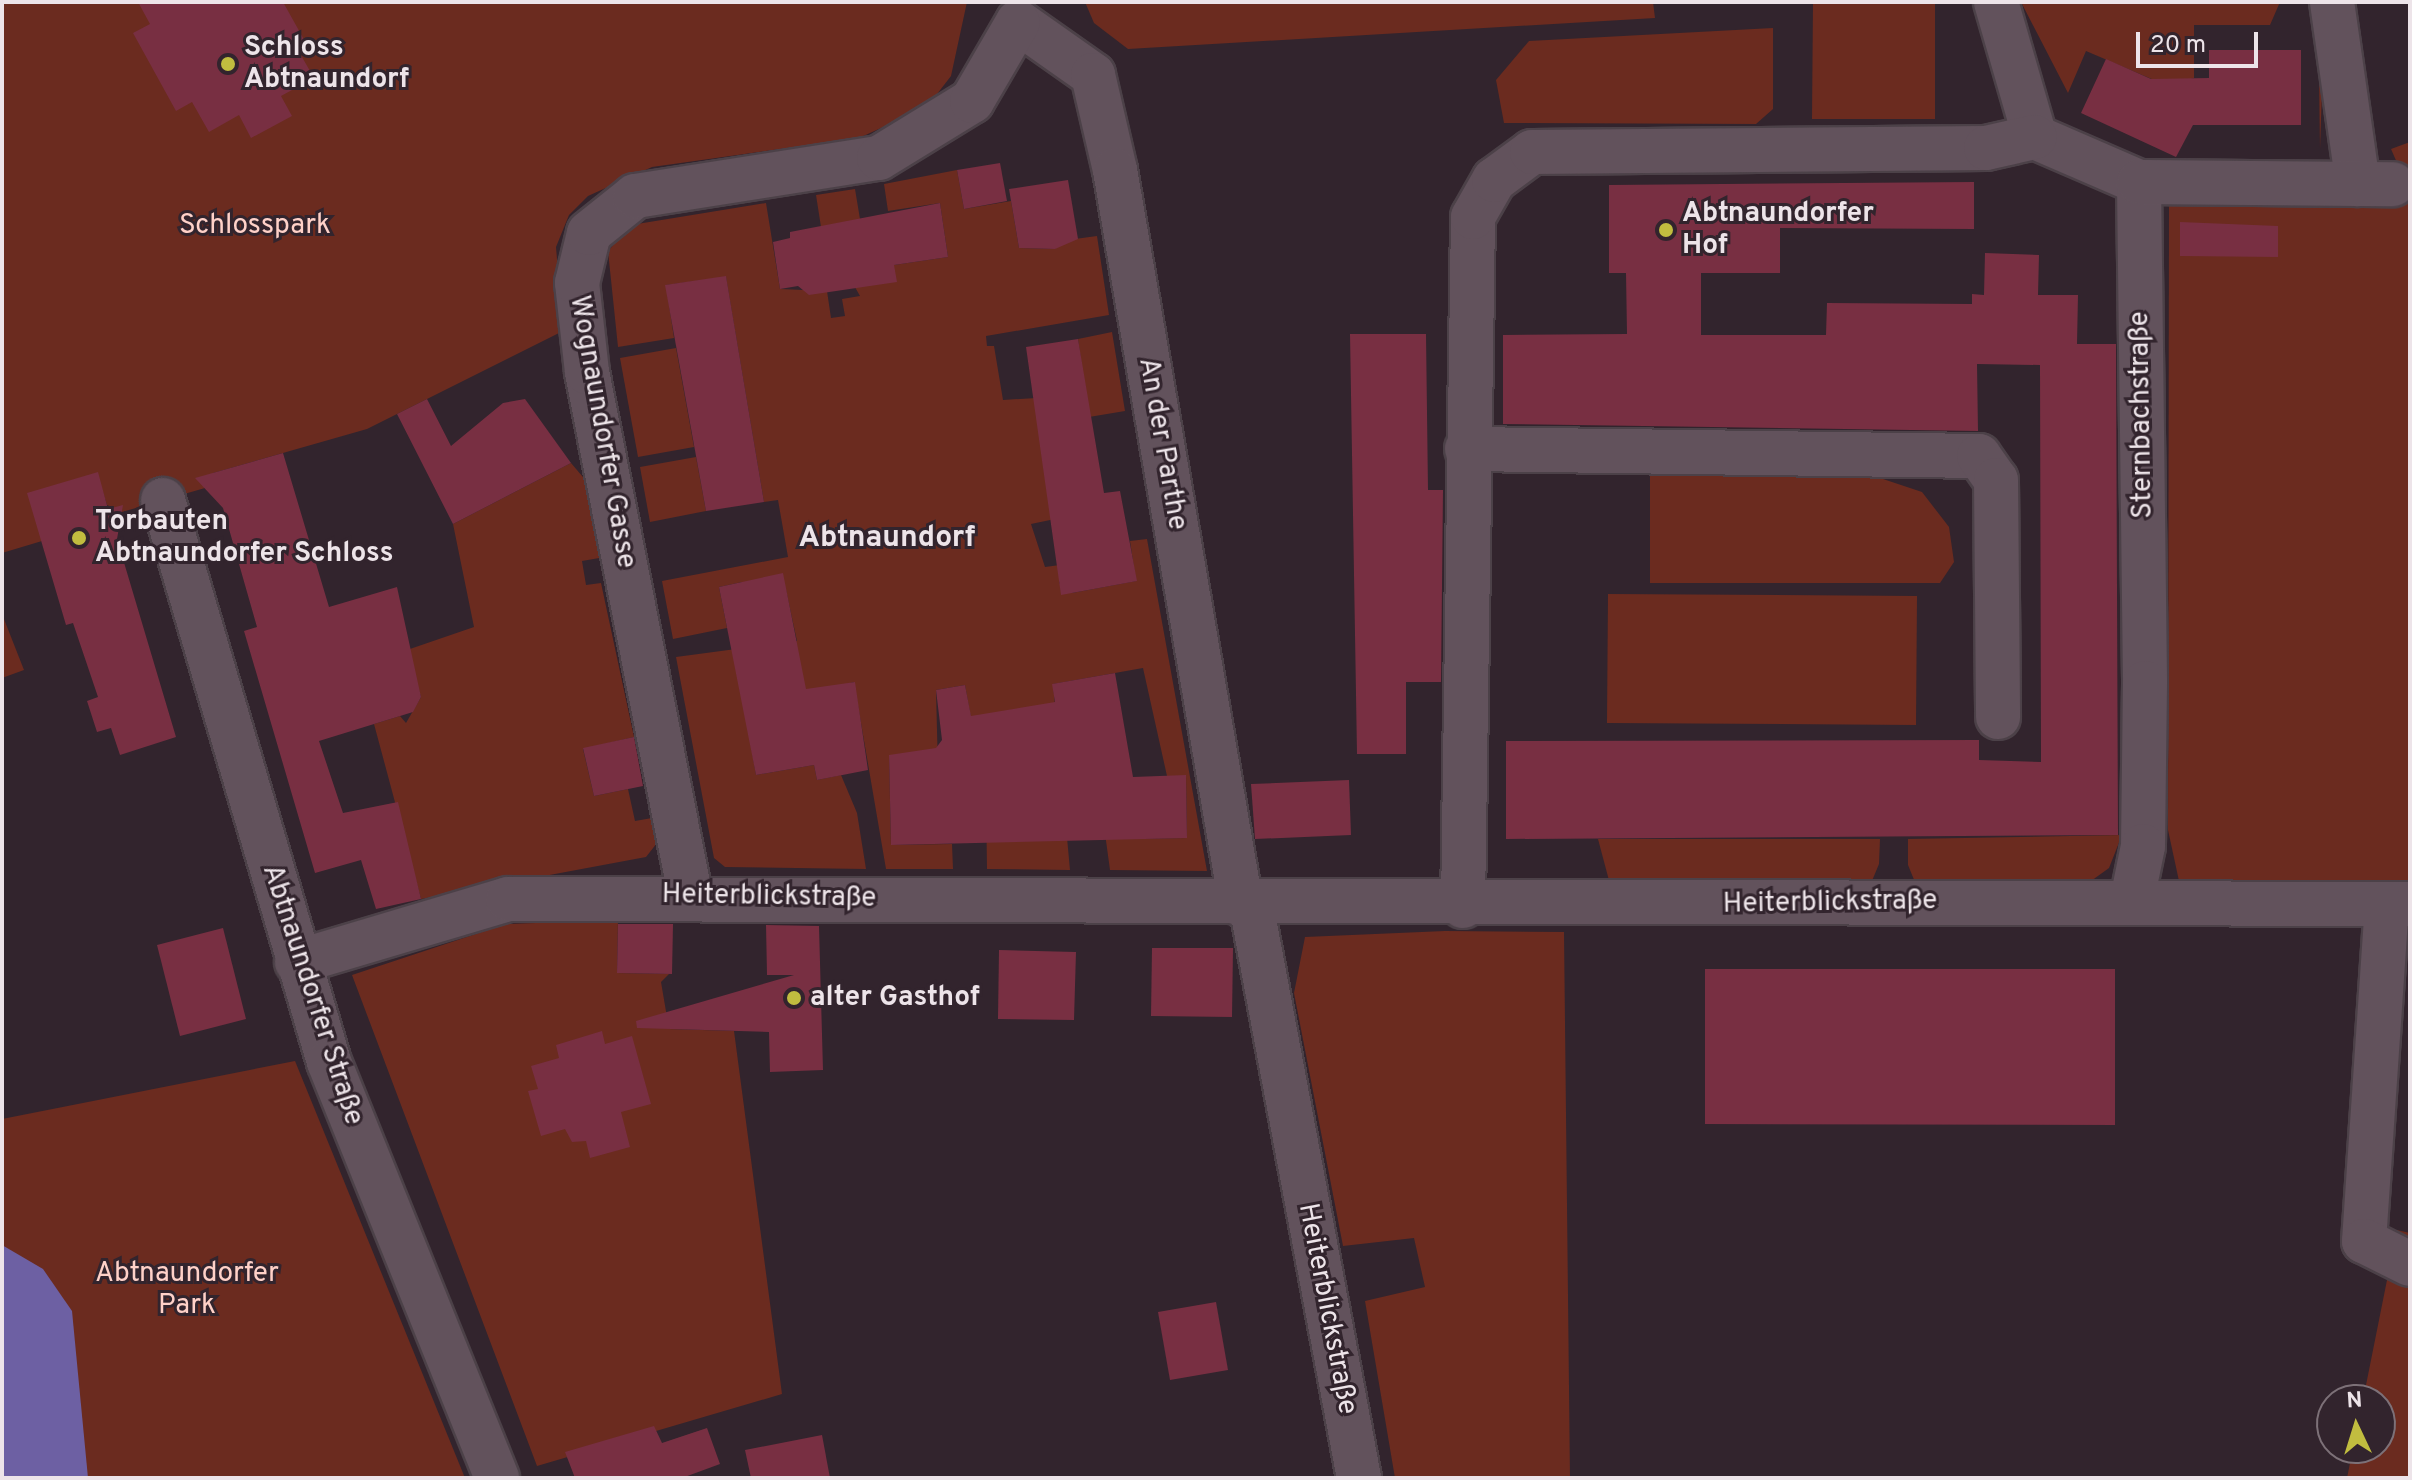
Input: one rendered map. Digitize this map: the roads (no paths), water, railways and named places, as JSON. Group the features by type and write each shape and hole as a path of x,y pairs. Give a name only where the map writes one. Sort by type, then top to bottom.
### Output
{"street":[{"path":"1996,2 2035,137"},
{"path":"1463,906 1467,449 1473,217 1494,180 1532,152 1986,148 2035,137 2139,182 2375,184 2332,2"},
{"name":"Wognaundorfer Gasse","path":"690,894 587,372 577,283 589,233 635,196 879,158 972,101 1015,12"},
{"name":"An der Parthe","path":"1015,12 1093,75 1118,185 1246,904"},
{"name":"Sternbachstraße","path":"2132,900 2143,846 2145,698 2139,182"},
{"path":"1467,449 1979,456 1996,480 1998,717"},
{"name":"Abtnaundorfer Straße","path":"163,500 329,1062 497,1478"},
{"name":"Heiterblickstraße","path":"297,962 508,899 690,894 1463,906 2132,900 2398,904"},
{"name":"Heiterblickstraße","path":"1246,904 1359,1478"},
{"path":"2398,904 2364,1241 2410,1264"}],"place":[{"name":"Schloss Abtnaundorf","path":"228,64"},
{"name":"Abtnaundorfer Hof","path":"1666,230"},
{"name":"Torbauten Abtnaundorfer Schloss","path":"79,538"},
{"name":"alter Gasthof","path":"794,998"}],"district":[{"name":"Abtnaundorf","path":"887,539"}],"park label":[{"name":"Schlosspark","path":"255,226"},
{"name":"Abtnaundorfer Park","path":"187,1290"}]}
